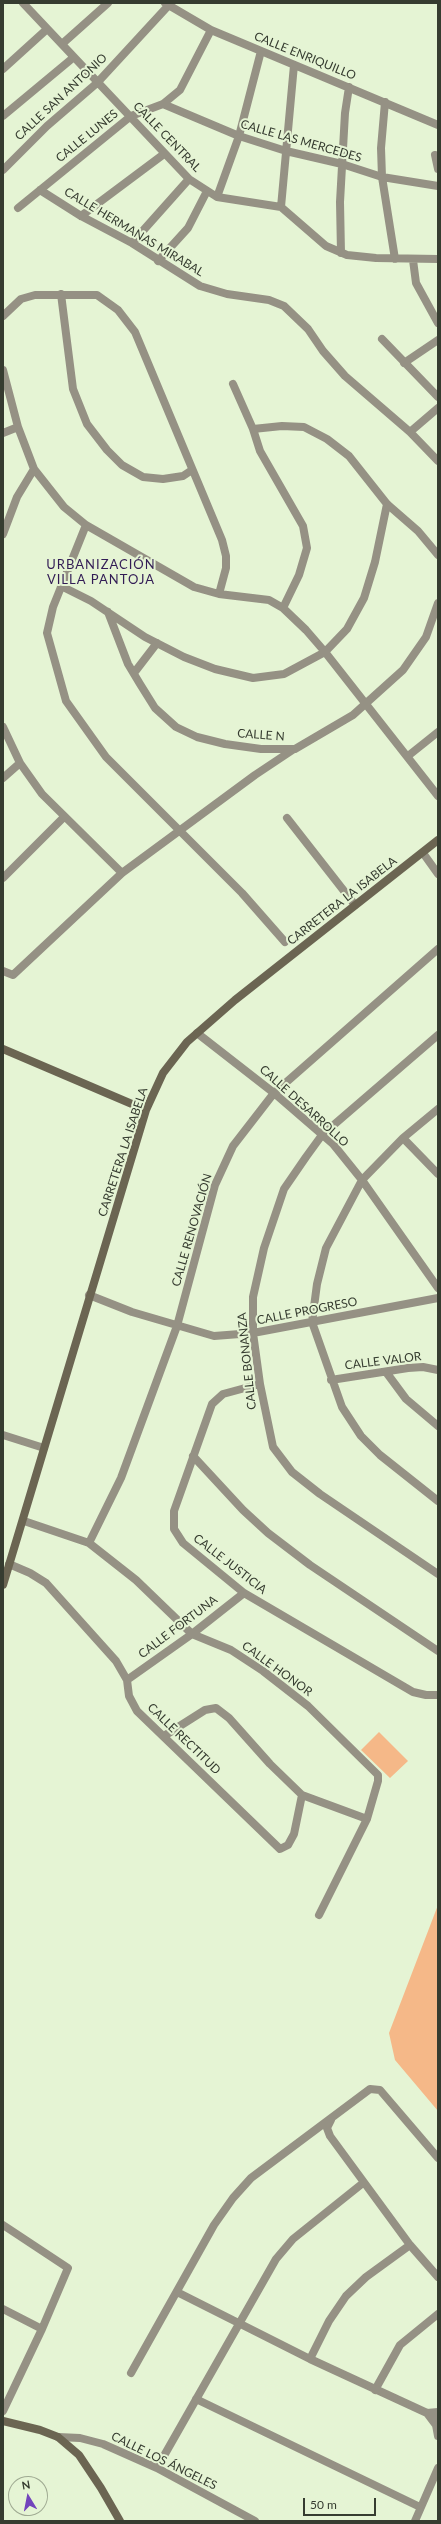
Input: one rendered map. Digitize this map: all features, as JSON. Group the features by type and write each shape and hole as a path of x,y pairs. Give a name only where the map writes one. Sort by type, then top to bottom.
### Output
{"main road":[{"name":"CARRETERA LA ISABELA","path":"3,1585 24,1520 89,1295 146,1110 163,1073 197,1033 438,840"},
{"path":"3,1049 146,1110"},
{"path":"3,2421 58,2437 79,2455 101,2488 120,2521"}],"street":[{"name":"CALLE CENTRAL","path":"23,3 46,30 62,44 189,179 217,197 281,207"},
{"path":"62,44 108,3"},
{"name":"CALLE ENRIQUILLO","path":"167,4 211,30 438,125"},
{"name":"CALLE SAN ANTONIO","path":"3,170 48,126 98,83 167,4"},
{"path":"3,69 46,30"},
{"name":"CALLE LUNES","path":"18,208 131,116 163,104 180,90 211,30"},
{"path":"217,197 239,136 261,51"},
{"path":"3,116 74,57"},
{"path":"294,65 281,207 326,246 341,253 395,259 438,259"},
{"path":"341,253 342,164 345,113 349,87"},
{"path":"385,102 380,148 382,177 395,259"},
{"name":"CALLE LAS MERCEDES","path":"163,104 239,136 286,151 342,164 382,177 438,186"},
{"path":"81,216 164,154"},
{"path":"435,155 438,169"},
{"path":"132,243 189,179"},
{"name":"CALLE HERMANAS MIRABAL","path":"40,190 81,216 132,243 158,261 200,286 227,294 269,300 284,306 308,329 323,351 345,376 410,432 438,461"},
{"path":"158,261 188,228 207,191"},
{"path":"413,260 416,283 438,323"},
{"path":"3,316 21,299 36,294 97,295 118,310 135,332 192,470 206,500 226,556 226,568 219,594"},
{"path":"61,294 73,389 87,424 117,460 143,477 163,479 183,476 192,470"},
{"path":"382,339 438,397"},
{"path":"404,363 438,340"},
{"path":"3,370 18,427 34,469 64,507 86,525 194,587 219,594 269,600 283,608 306,630 325,652 365,705 408,756 438,796"},
{"path":"233,384 253,429 260,451 303,526 307,548 299,575 283,608"},
{"path":"410,432 438,408"},
{"path":"253,429 282,426 304,427 327,439 349,456 387,504 418,531 438,555"},
{"path":"3,433 18,427"},
{"path":"3,534 17,497 34,469"},
{"path":"61,586 108,612 157,643 215,669 253,678 284,674 325,652 347,629 364,598 375,562 387,504"},
{"path":"86,525 53,607 47,633 56,670 66,700 106,757 178,831 242,893 285,942"},
{"name":"CALLE N","path":"108,612 116,636 134,673 155,708 176,727 224,744 261,749 295,749 326,733 365,705 403,670 426,637 438,603"},
{"path":"134,673 157,643"},
{"path":"3,728 20,763 42,794 122,873"},
{"path":"408,756 438,732"},
{"path":"3,971 13,975 122,873 178,831 295,749"},
{"path":"3,778 20,763"},
{"path":"3,878 64,817"},
{"path":"287,818 355,905"},
{"path":"423,853 438,874"},
{"name":"CALLE RENOVACIÓN","path":"89,1543 121,1478 177,1326 215,1185 233,1146 274,1093 438,949"},
{"name":"CALLE DESARROLLO","path":"197,1033 274,1093 322,1135 362,1180 438,1288"},
{"name":"CALLE BONANZA","path":"438,1035 322,1135 284,1189 264,1248 253,1297 253,1333 260,1384 273,1447 292,1472 320,1494 438,1574"},
{"path":"438,1108 403,1138 362,1180 326,1248 317,1284 312,1322 331,1380 342,1407 361,1436 380,1455 438,1501"},
{"path":"403,1138 438,1174"},
{"name":"CALLE PROGRESO","path":"89,1295 177,1326 214,1336 253,1333 438,1298"},
{"name":"CALLE VALOR","path":"331,1380 423,1367 438,1370"},
{"path":"386,1372 406,1399 438,1426"},
{"name":"CALLE JUSTICIA","path":"260,1384 223,1394 212,1404 174,1511 174,1529 184,1543 244,1593 413,1692 426,1695 438,1695"},
{"path":"3,1435 44,1448"},
{"path":"193,1456 243,1510 268,1533 310,1566 438,1651"},
{"name":"CALLE HONOR","path":"24,1520 89,1543 136,1580 192,1634 231,1650 263,1671 308,1706 378,1775 378,1781 367,1819 319,1915"},
{"name":"CALLE RECTITUD","path":"10,1564 30,1573 46,1583 116,1661 127,1680 129,1696 137,1711 280,1849 288,1845 294,1834 302,1795"},
{"name":"CALLE FORTUNA","path":"127,1680 192,1634 244,1593"},
{"path":"164,1736 206,1710 216,1708 229,1718 270,1764 302,1795 367,1819"},
{"path":"131,2373 214,2225 233,2198 251,2178 370,2089 380,2090 438,2158"},
{"path":"332,2117 327,2128 330,2136 363,2183 410,2245 438,2277"},
{"path":"156,2468 276,2259 293,2239 363,2183"},
{"path":"3,2225 68,2268 42,2330 3,2411"},
{"path":"310,2359 329,2321 346,2296 366,2277 410,2245"},
{"path":"177,2292 374,2390 427,2413 437,2422 438,2436"},
{"path":"3,2309 42,2330"},
{"path":"374,2390 400,2345 438,2314"},
{"path":"196,2399 420,2507"},
{"path":"427,2413 438,2412"},
{"name":"CALLE LOS ÁNGELES","path":"58,2437 80,2438 103,2444 156,2468 255,2521"},
{"path":"415,2521 438,2468"}],"shaded area":[{"path":"379,1732 408,1761 390,1778 361,1750"},
{"path":"438,1905 438,2111 395,2060 389,2033"}],"district":[{"name":"URBANIZACIÓN VILLA PANTOJA","path":"101,572"}]}
